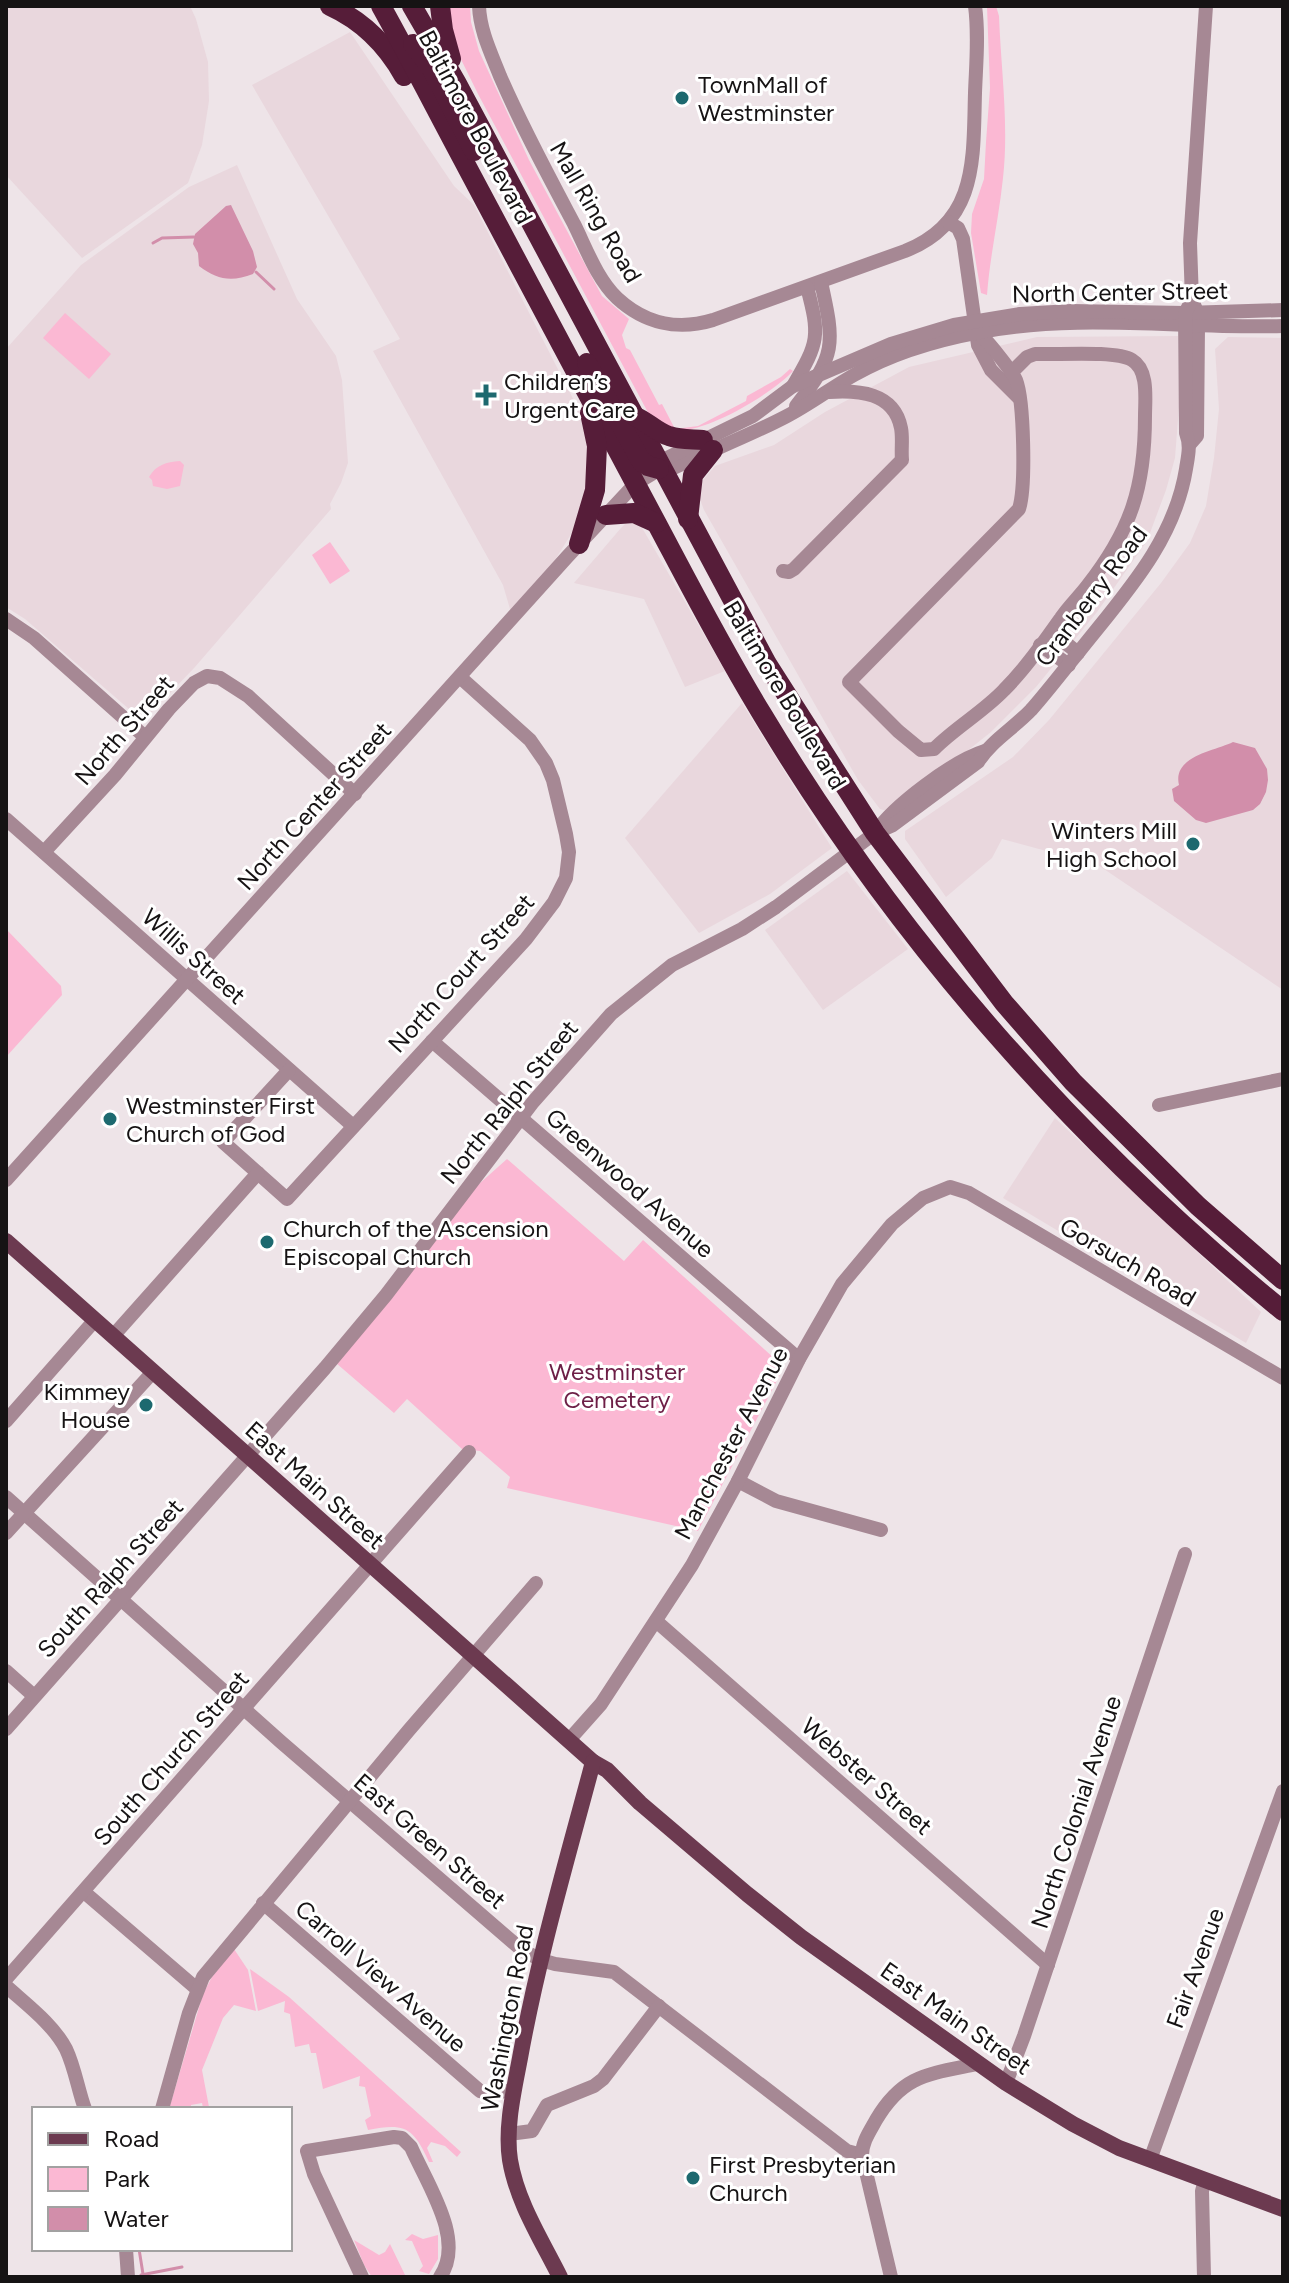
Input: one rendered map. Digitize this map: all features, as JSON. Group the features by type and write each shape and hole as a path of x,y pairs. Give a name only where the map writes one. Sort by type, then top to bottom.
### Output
{"highway":[{"path":"330,6 362,24 379,39 392,55 430,123 449,132"},
{"path":"382,6 432,69 632,448 641,461 660,469"},
{"name":"Baltimore Boulevard","path":"382,6 635,484 763,716 864,842 1073,1082 1198,1206 1283,1280"},
{"name":"Baltimore Boulevard","path":"412,6 456,82 660,469 925,948 1058,1102 1165,1208 1283,1311"},
{"path":"440,6 456,82"},
{"path":"579,544 595,490 597,446 589,397"},
{"path":"633,416 670,437 708,445 693,475 688,519"},
{"path":"606,515 634,513 656,523"}],"main road":[{"name":"East Main Street","path":"6,1241 569,1740 593,1762 609,1785 640,1803 801,1937 978,2064 1094,2136 1283,2209"},
{"name":"Washington Road","path":"560,2277 517,2190 509,2156 509,2134 514,2091 541,1960 593,1762"}],"street":[{"name":"Mall Ring Road","path":"479,6 486,40 520,121 614,296 647,318 681,326 713,320 917,246 948,222 965,194 972,168 977,53 975,6"},
{"name":"Cranberry Road","path":"864,842 893,825 978,762 985,751 1032,709 1131,587 1168,530 1182,492 1190,444 1197,436 1191,316 1191,229 1206,6"},
{"path":"948,222 962,233 978,345 1003,384 1018,397"},
{"path":"789,415 822,373 828,358 831,328 814,284"},
{"path":"793,386 816,339 814,284"},
{"name":"North Center Street","path":"6,1180 635,484 660,469 671,469 793,386 907,339 977,326 1283,310"},
{"name":"North Center Street","path":"1191,316 1283,326"},
{"name":"North Center Street","path":"708,445 789,415 868,368 977,326"},
{"path":"977,326 991,343 995,354 1012,372 1019,390 1019,509 849,682 921,750 934,749 1006,689 1112,553 1130,520 1138,493 1145,379 1137,363 1115,355 1030,355 1012,372"},
{"path":"783,571 794,569 902,460 901,425 890,408 871,393 825,393"},
{"path":"6,619 34,638 144,736"},
{"path":"1052,632 1073,659"},
{"path":"1040,645 1073,659"},
{"name":"North Street","path":"44,852 115,775 144,736 198,680 207,676 217,677 248,696 355,794"},
{"name":"North Court Street","path":"258,1173 287,1199 538,924 562,890 569,852 563,818 546,763 519,729 461,678"},
{"name":"Willis Street","path":"6,819 353,1126"},
{"name":"North Ralph Street","path":"247,1456 376,1307 522,1117 611,1014 672,965 742,929 864,842"},
{"name":"Greenwood Avenue","path":"432,1041 799,1359"},
{"path":"113,1336 258,1173 223,1142 289,1070"},
{"path":"1159,1105 1283,1079"},
{"name":"Manchester Avenue","path":"569,1740 601,1704 692,1565 799,1359 842,1284 892,1224 923,1198 950,1187"},
{"name":"Gorsuch Road","path":"950,1187 969,1193 1283,1378"},
{"path":"6,1421 95,1320"},
{"path":"6,1533 153,1372"},
{"name":"South Church Street","path":"6,1979 469,1452"},
{"name":"South Ralph Street","path":"6,1729 247,1456"},
{"path":"738,1481 776,1501 881,1530"},
{"name":"East Green Street","path":"6,1497 349,1801 531,1956 614,1972 847,2151 862,2155"},
{"name":"North Colonial Avenue","path":"1006,2083 1185,1554"},
{"path":"163,2107 203,1977 536,1583"},
{"name":"Webster Street","path":"656,1621 1048,1965"},
{"path":"6,1671 34,1696"},
{"name":"Fair Avenue","path":"1150,2160 1283,1791"},
{"path":"84,1892 197,1989"},
{"name":"Carroll View Avenue","path":"263,1903 480,2091 514,2091"},
{"path":"6,1986 47,2023 62,2043 84,2107"},
{"path":"509,2134 532,2131 547,2105 594,2086 603,2079 659,2006"},
{"path":"891,2277 862,2155 865,2139 884,2107 907,2083 923,2075 978,2064"},
{"path":"292,2153 390,2137 406,2141 449,2237 450,2256 440,2277"},
{"path":"307,2151 314,2174 362,2277"},
{"path":"1204,2277 1202,2191 1205,2180"},
{"path":"126,2251 128,2277"}],"shaded area":[{"path":"6,6 190,6 196,19 208,62 209,101 202,145 188,183 82,258 6,175"},
{"path":"350,32 454,186 474,205 587,426 588,507 530,600 512,616 503,585 373,351 400,339 252,85"},
{"path":"237,165 297,299 336,356 342,380 348,463 330,504 331,509 195,667 149,715 137,716 25,619 6,607 6,349 81,265 189,187"},
{"path":"1178,336 1179,406 1175,458 1147,541 1097,612 1036,687 991,732 902,803 887,811 880,809 858,780 704,510 698,494 703,480 715,466 774,445 825,412 909,367 1037,337"},
{"path":"1228,337 1283,338 1283,990 1098,865 1002,839 992,858 946,897 905,839 905,831 1013,757 1049,720 1190,543 1206,506 1214,458 1219,409 1215,349"},
{"path":"625,524 641,526 725,671 685,687 644,599 574,583"},
{"path":"742,703 832,848 770,894 699,933 625,838"},
{"path":"847,871 908,949 823,1010 765,930"},
{"path":"1055,1118 1261,1312 1246,1343 1003,1198"}],"green space":[{"path":"444,6 470,6 479,51 529,160 602,296 629,319 622,335 626,348 675,429 698,426 746,401 747,396 790,369 793,371 753,401 701,427 670,432 652,420 478,94 452,41"},
{"path":"987,6 996,6 999,16 1005,138 1003,178 987,295 981,293 971,233 972,214 984,179 990,88"},
{"path":"65,313 111,354 89,379 43,338"},
{"path":"180,461 184,465 180,486 167,489 153,486 149,477 158,467"},
{"path":"330,542 350,571 330,584 312,555"},
{"path":"6,929 61,986 62,995 6,1057"},
{"name":"Westminster Cemetery","path":"507,1159 624,1261 643,1240 784,1367 698,1531 507,1488 510,1477 480,1451 462,1449 407,1399 394,1413 336,1363 470,1192"},
{"path":"234,1949 248,1970 256,2011 234,2005 223,2018 202,2070 209,2107 203,2107 202,2103 191,2107 170,2107 203,1994"},
{"path":"250,1969 289,1997 461,2152 457,2157 445,2146 431,2142 427,2148 433,2162 429,2162 418,2141 406,2130 391,2127 368,2130 365,2120 371,2116 365,2087 359,2086 360,2076 323,2089 316,2053 311,2053 309,2044 295,2047 290,2014 284,2012 285,2001 258,2011"},
{"path":"412,2234 423,2239 438,2235 438,2259 429,2274 419,2271 423,2266 412,2241 405,2240"},
{"path":"354,2240 379,2255 390,2244 406,2277 372,2277"}],"water":[{"path":"231,205 253,251 257,267 253,274 231,279 218,277 199,266 198,253 193,244 195,234"},
{"path":"1233,742 1255,748 1267,769 1266,792 1253,810 1206,823 1196,820 1174,801 1172,789 1179,785 1182,767 1197,756"}],"waterway":[{"path":"153,243 162,238 194,237"},
{"path":"256,272 274,289"},
{"path":"139,2251 143,2274"},
{"path":"141,2275 182,2267"}],"place":[{"name":"TownMall of Westminster","path":"682,98"},
{"name":"Children’s Urgent Care","path":"486,395"},
{"name":"Winters Mill High School","path":"1193,844"},
{"name":"Westminster First Church of God","path":"110,1119"},
{"name":"Church of the Ascension Episcopal Church","path":"267,1242"},
{"name":"Kimmey House","path":"146,1405"},
{"name":"First Presbyterian Church","path":"693,2178"}]}
